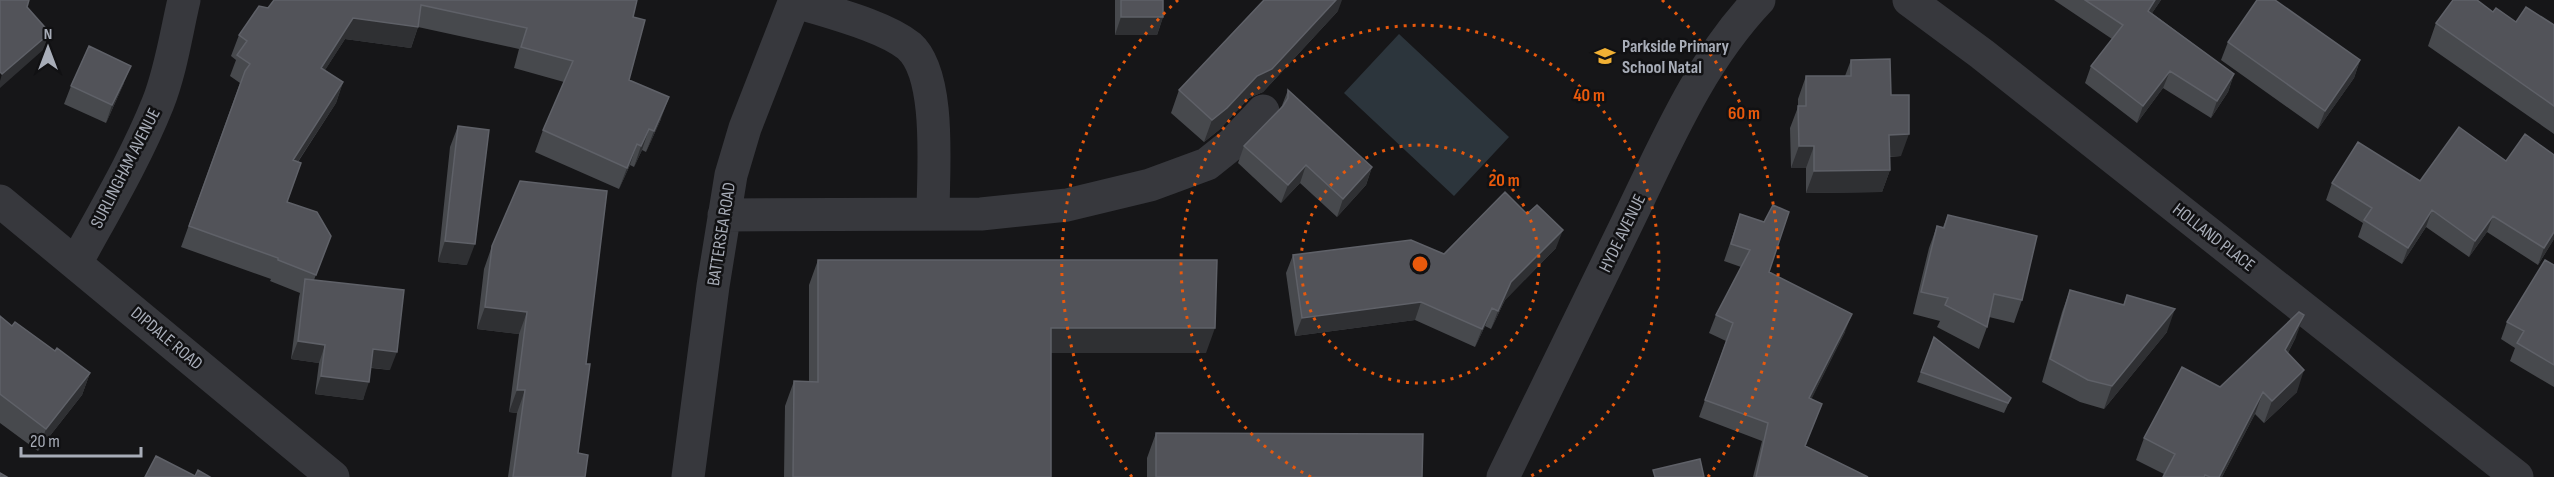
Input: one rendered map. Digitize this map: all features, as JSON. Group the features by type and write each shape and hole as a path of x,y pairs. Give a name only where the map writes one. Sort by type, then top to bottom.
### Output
{"street":[{"name":"SURLINGHAM AVENUE","path":"76,263 143,138 159,101 184,0"},
{"path":"795,0 882,31 909,46 922,64 930,85 933,124 933,214"},
{"name":"BATTERSEA ROAD","path":"688,477 712,286 731,175 745,128 795,0"},
{"name":"HYDE AVENUE","path":"1503,477 1668,138 1716,54 1741,19 1759,0"},
{"name":"HOLLAND PLACE","path":"1909,0 1982,54 2517,477"},
{"path":"724,215 981,214 1067,205 1150,185 1207,164 1232,144 1263,111"},
{"name":"DIPDALE ROAD","path":"0,201 333,477"}],"shaded area":[{"path":"1399,34 1509,137 1454,196 1344,93"}],"building":[{"path":"0,0 29,0 27,7 50,33 2,74 0,72"},
{"path":"274,0 637,0 633,17 645,20 629,80 669,97 654,131 649,129 641,146 637,144 627,168 543,130 573,61 521,47 527,28 421,5 418,27 353,18 321,68 343,82 293,160 301,163 287,202 317,212 331,236 316,275 278,260 278,258 189,226 245,71 250,64 237,55 247,41 239,35 259,6 268,8"},
{"path":"1121,0 1163,0 1163,17 1121,17"},
{"path":"1264,0 1336,0 1272,69 1257,76 1227,108 1212,120 1179,90"},
{"path":"2085,0 2155,0 2148,11 2234,74 2217,101 2170,71 2143,106 2091,66 2123,25"},
{"path":"2257,0 2275,0 2360,60 2325,111 2228,42"},
{"path":"2453,0 2477,0 2493,12 2496,8 2516,22 2526,7 2554,25 2554,106 2436,23"},
{"path":"89,46 131,66 112,105 71,86"},
{"path":"1890,59 1891,95 1909,95 1909,134 1889,135 1890,170 1814,171 1814,146 1799,146 1798,106 1806,106 1806,76 1851,76 1851,60"},
{"path":"1288,90 1372,167 1343,199 1306,165 1288,185 1244,146 1283,106 1288,98"},
{"path":"458,126 489,130 475,244 445,241"},
{"path":"2459,127 2506,161 2525,134 2554,155 2554,232 2544,248 2493,216 2475,241 2432,210 2408,248 2364,220 2372,208 2332,183 2358,142 2420,181"},
{"path":"520,181 607,191 586,364 590,364 578,453 588,455 585,477 513,477 525,390 517,390 527,312 485,307 492,246"},
{"path":"1505,192 1527,214 1537,205 1563,230 1511,282 1498,311 1492,308 1482,329 1421,302 1302,318 1293,255 1411,240 1444,254"},
{"path":"1773,205 1789,212 1769,272 1852,314 1809,398 1822,404 1805,446 1868,477 1756,477 1768,423 1705,400 1733,323 1716,315 1750,250 1731,244 1740,214 1764,222"},
{"path":"1948,215 2037,236 2022,300 1994,294 1987,327 1945,305 1948,298 1921,292 1937,226 1944,228"},
{"path":"818,260 1217,260 1215,328 1051,328 1051,477 793,477 794,381 818,382"},
{"path":"2545,260 2554,265 2554,365 2517,343 2524,331 2507,322"},
{"path":"305,279 404,290 397,352 373,349 369,382 321,376 325,345 298,341"},
{"path":"2070,290 2124,305 2127,295 2175,309 2112,386 2088,380 2050,359"},
{"path":"2299,312 2304,315 2285,350 2304,370 2272,401 2263,392 2219,477 2205,475 2204,477 2163,477 2175,454 2144,438 2182,367 2220,387"},
{"path":"0,316 12,326 15,322 55,351 57,348 90,373 46,429 0,394"},
{"path":"1934,337 2011,398 2008,403 1921,372"},
{"path":"1156,433 1423,434 1422,477 1156,477"},
{"path":"156,456 195,476 198,470 210,477 145,477"},
{"path":"1700,459 1704,477 1655,477 1653,470"}],"place":[{"name":"Parkside Primary School Natal","path":"1605,56"}]}
